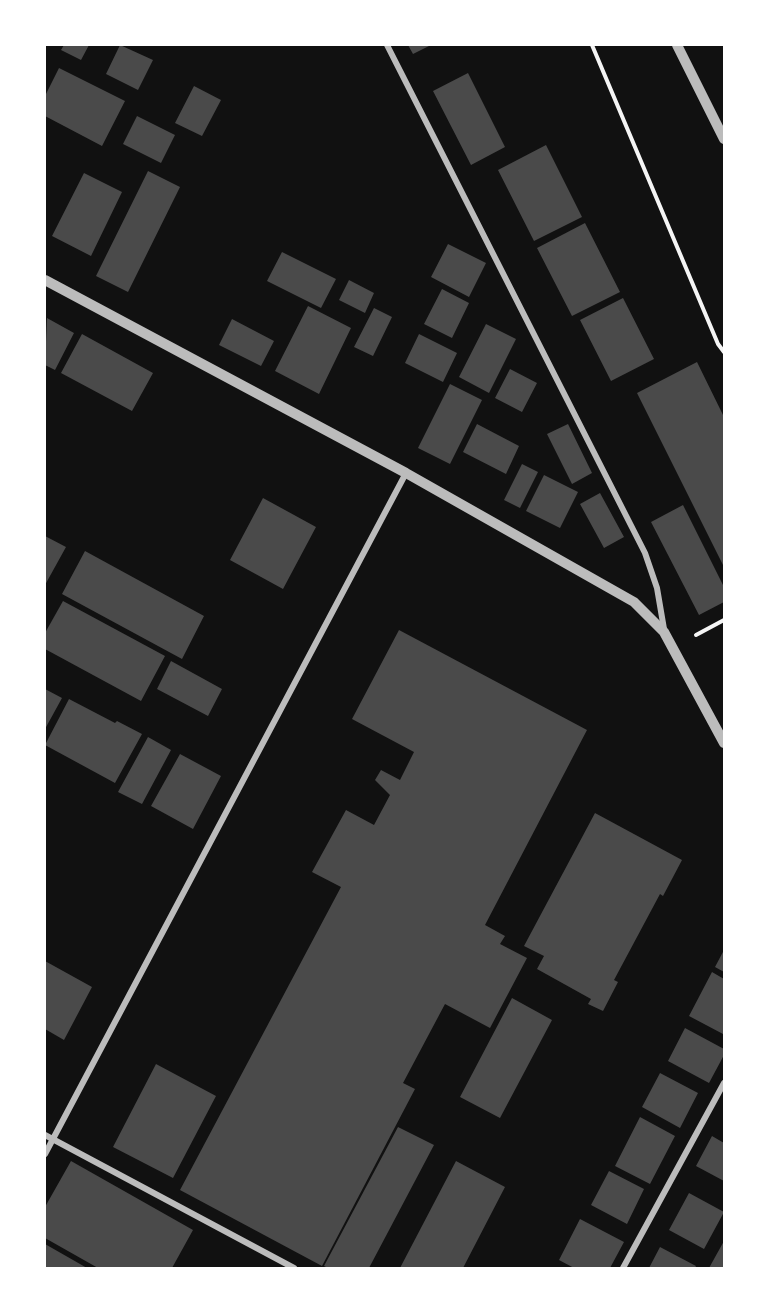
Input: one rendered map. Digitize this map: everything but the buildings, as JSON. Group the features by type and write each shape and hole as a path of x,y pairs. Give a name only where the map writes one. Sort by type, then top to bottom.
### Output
{"street":[{"path":"387,45 645,554 657,588 664,632"},
{"path":"677,45 724,139"},
{"path":"45,280 406,473 634,602 664,632 724,743"},
{"path":"45,1154 406,473"},
{"path":"623,1268 724,1083"},
{"path":"45,1135 294,1268"}],"path":[{"path":"592,45 718,344 724,352"},
{"path":"696,635 724,620"}]}
